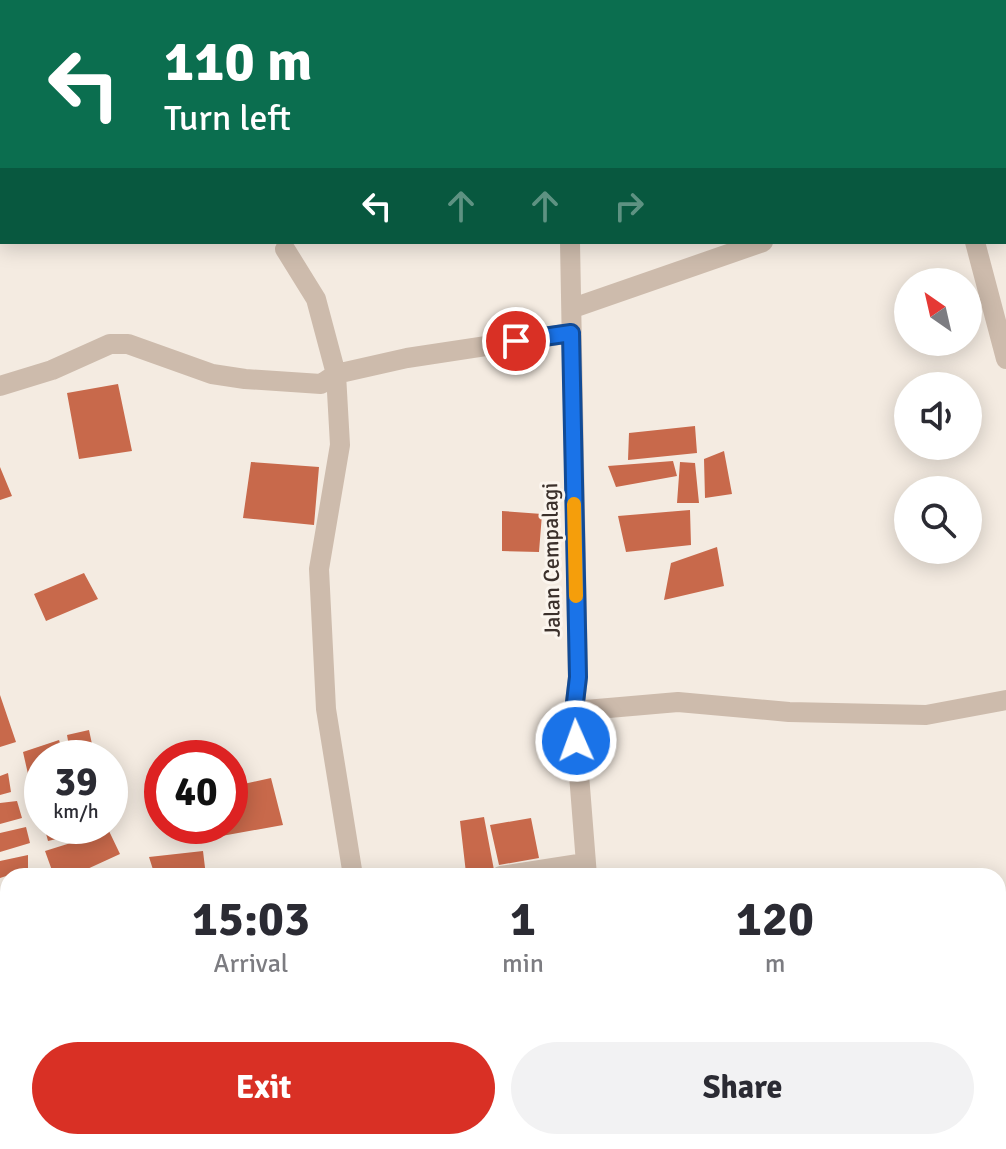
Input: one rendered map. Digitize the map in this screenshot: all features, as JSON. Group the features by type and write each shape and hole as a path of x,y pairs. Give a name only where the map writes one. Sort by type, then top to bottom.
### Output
{"street":[{"name":"Jalan Cempalagi","path":"570,244 578,677 574,711 586,868"},
{"path":"573,308 757,244"},
{"path":"976,244 1006,359"},
{"path":"285,249 316,299 336,374 340,445 319,569 326,709 352,868"},
{"path":"0,386 52,370 110,344 128,344 212,374 321,384 336,374 407,358 571,333"},
{"path":"574,711 678,702 789,712 926,715 1006,700"}],"building":[{"path":"118,384 132,451 79,459 67,393"},
{"path":"695,426 697,453 628,460 629,433"},
{"path":"724,451 732,494 705,498 704,459"},
{"path":"673,461 677,476 616,487 608,466"},
{"path":"251,462 319,467 314,525 243,518"},
{"path":"680,462 695,463 699,503 677,503"},
{"path":"0,467 12,496 0,500"},
{"path":"690,510 691,545 626,552 618,516"},
{"path":"502,511 542,514 539,552 502,551"},
{"path":"717,547 724,586 664,600 671,563"},
{"path":"84,573 98,599 46,621 34,594"},
{"path":"0,695 16,742 0,747"},
{"path":"89,730 91,740 68,740 67,735"},
{"path":"8,773 11,792 0,795 0,776"},
{"path":"271,778 283,825 248,831 248,783"},
{"path":"17,801 22,818 0,824 0,803"},
{"path":"484,817 494,868 465,868 460,821"},
{"path":"531,818 539,858 499,865 490,825"},
{"path":"24,827 24,844 27,844 0,852 0,833"},
{"path":"67,844 115,844 120,854 89,868 51,868 45,851"},
{"path":"203,851 205,868 152,868 149,857"},
{"path":"28,855 28,868 0,868 0,861"}],"slow traffic":[{"path":"574,504 576,596"}],"route":[{"path":"516,341 571,333 578,677 574,711 576,741"}]}
